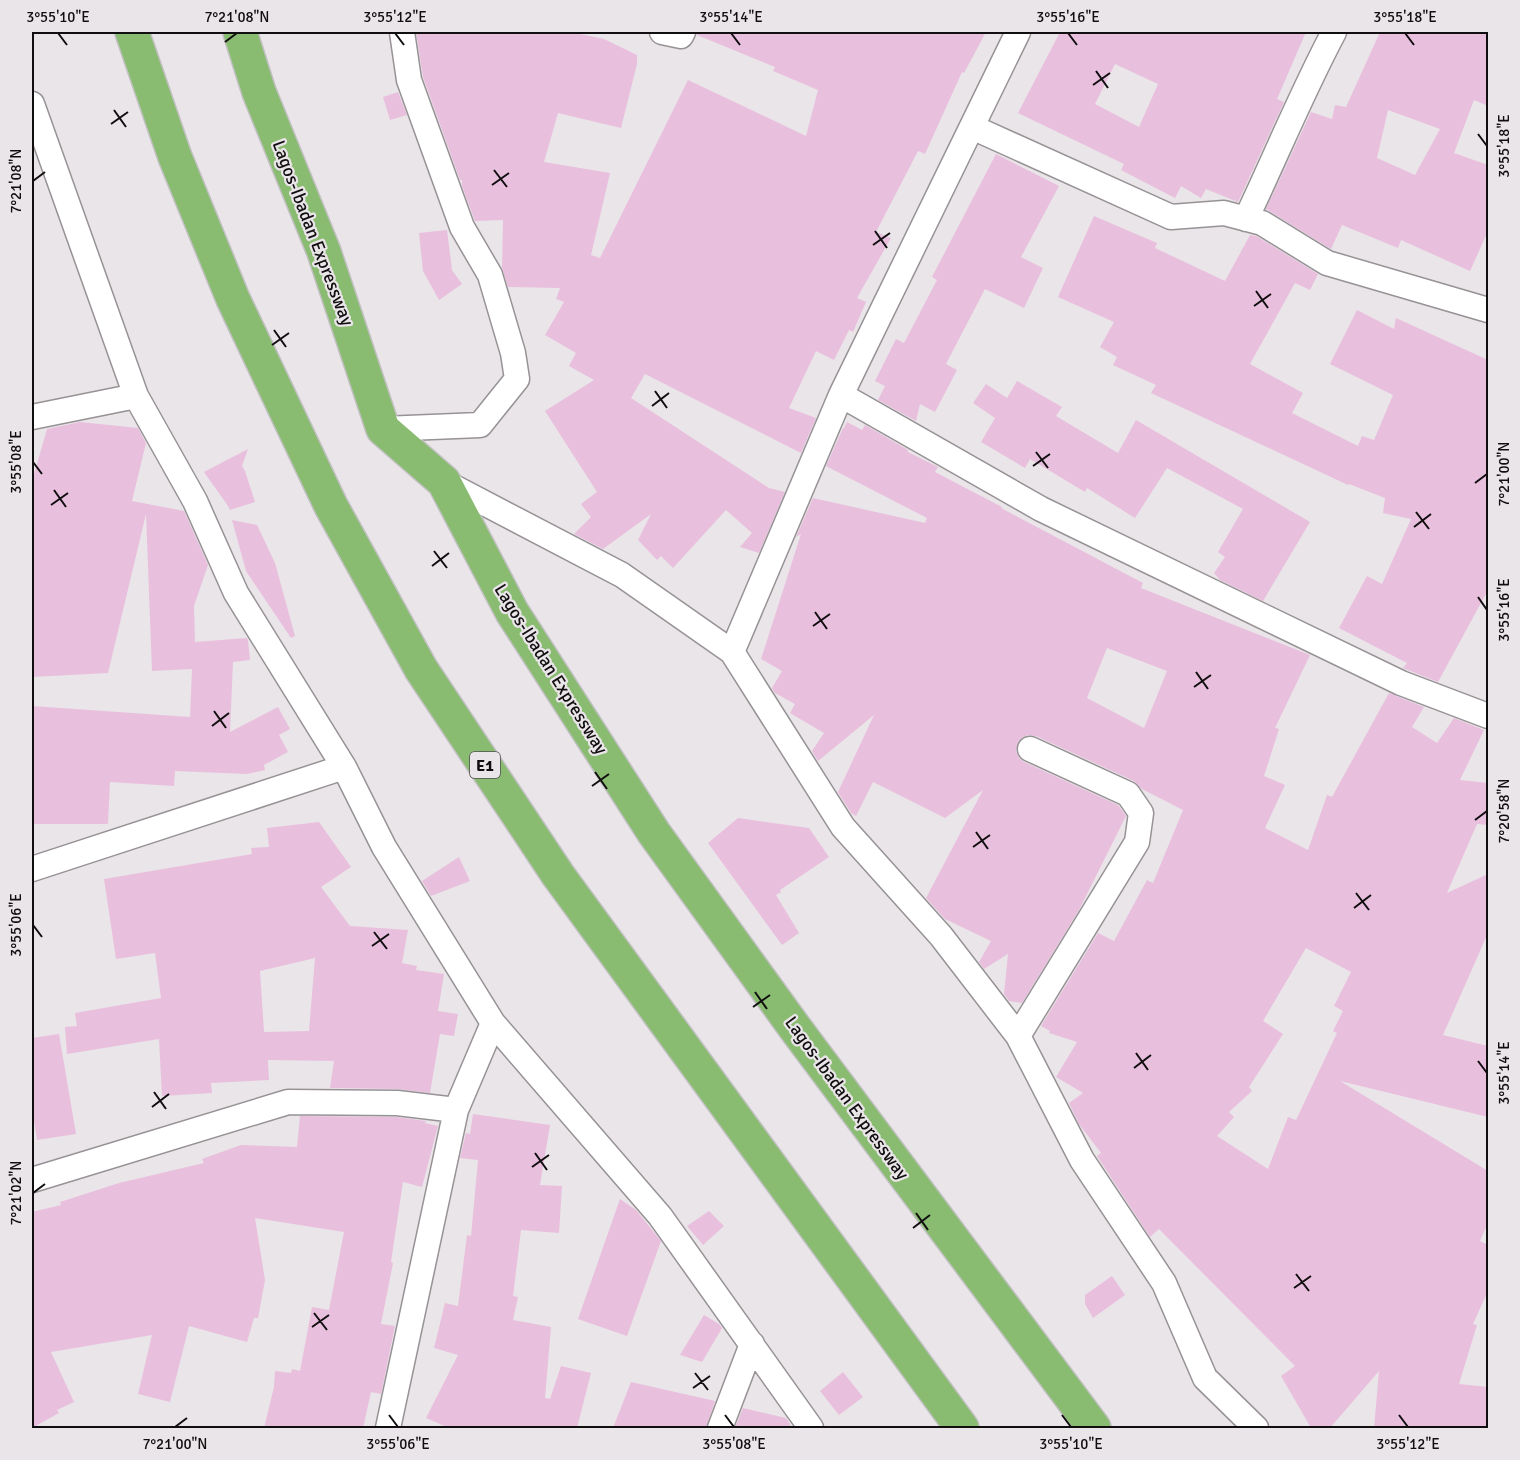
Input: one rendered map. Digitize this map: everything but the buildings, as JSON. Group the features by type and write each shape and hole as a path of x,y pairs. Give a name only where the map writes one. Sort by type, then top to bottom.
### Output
{"highway":[{"name":"E1","path":"132,32 176,157 233,299 331,506 421,669 558,875 962,1428"},
{"name":"Lagos-Ibadan Expressway","path":"240,32 259,92 324,252 383,429 444,482 512,612 654,832 823,1066 1094,1428"}],"street":[{"path":"383,429 480,425 517,379 513,353 490,275 462,228 409,80 402,32"},
{"path":"662,32 681,36 683,32"},
{"path":"732,652 841,395 1018,32"},
{"path":"1246,219 1314,69 1334,32"},
{"path":"32,104 136,396 195,501 236,594 344,767 384,847 493,1023 660,1216 811,1428"},
{"path":"972,127 1170,217 1224,213 1262,223 1327,263 1488,310"},
{"path":"841,395 1041,509 1401,683 1488,716"},
{"path":"32,417 136,396"},
{"path":"444,482 622,575 732,652 843,827 941,936 1018,1036 1082,1160 1164,1283 1205,1378 1256,1428"},
{"path":"1018,1036 1137,842 1141,813 1128,794 1030,749"},
{"path":"32,869 344,767"},
{"path":"388,1428 456,1110 493,1023"},
{"path":"32,1180 288,1102 397,1103 456,1110"},
{"path":"720,1428 752,1344"}]}
